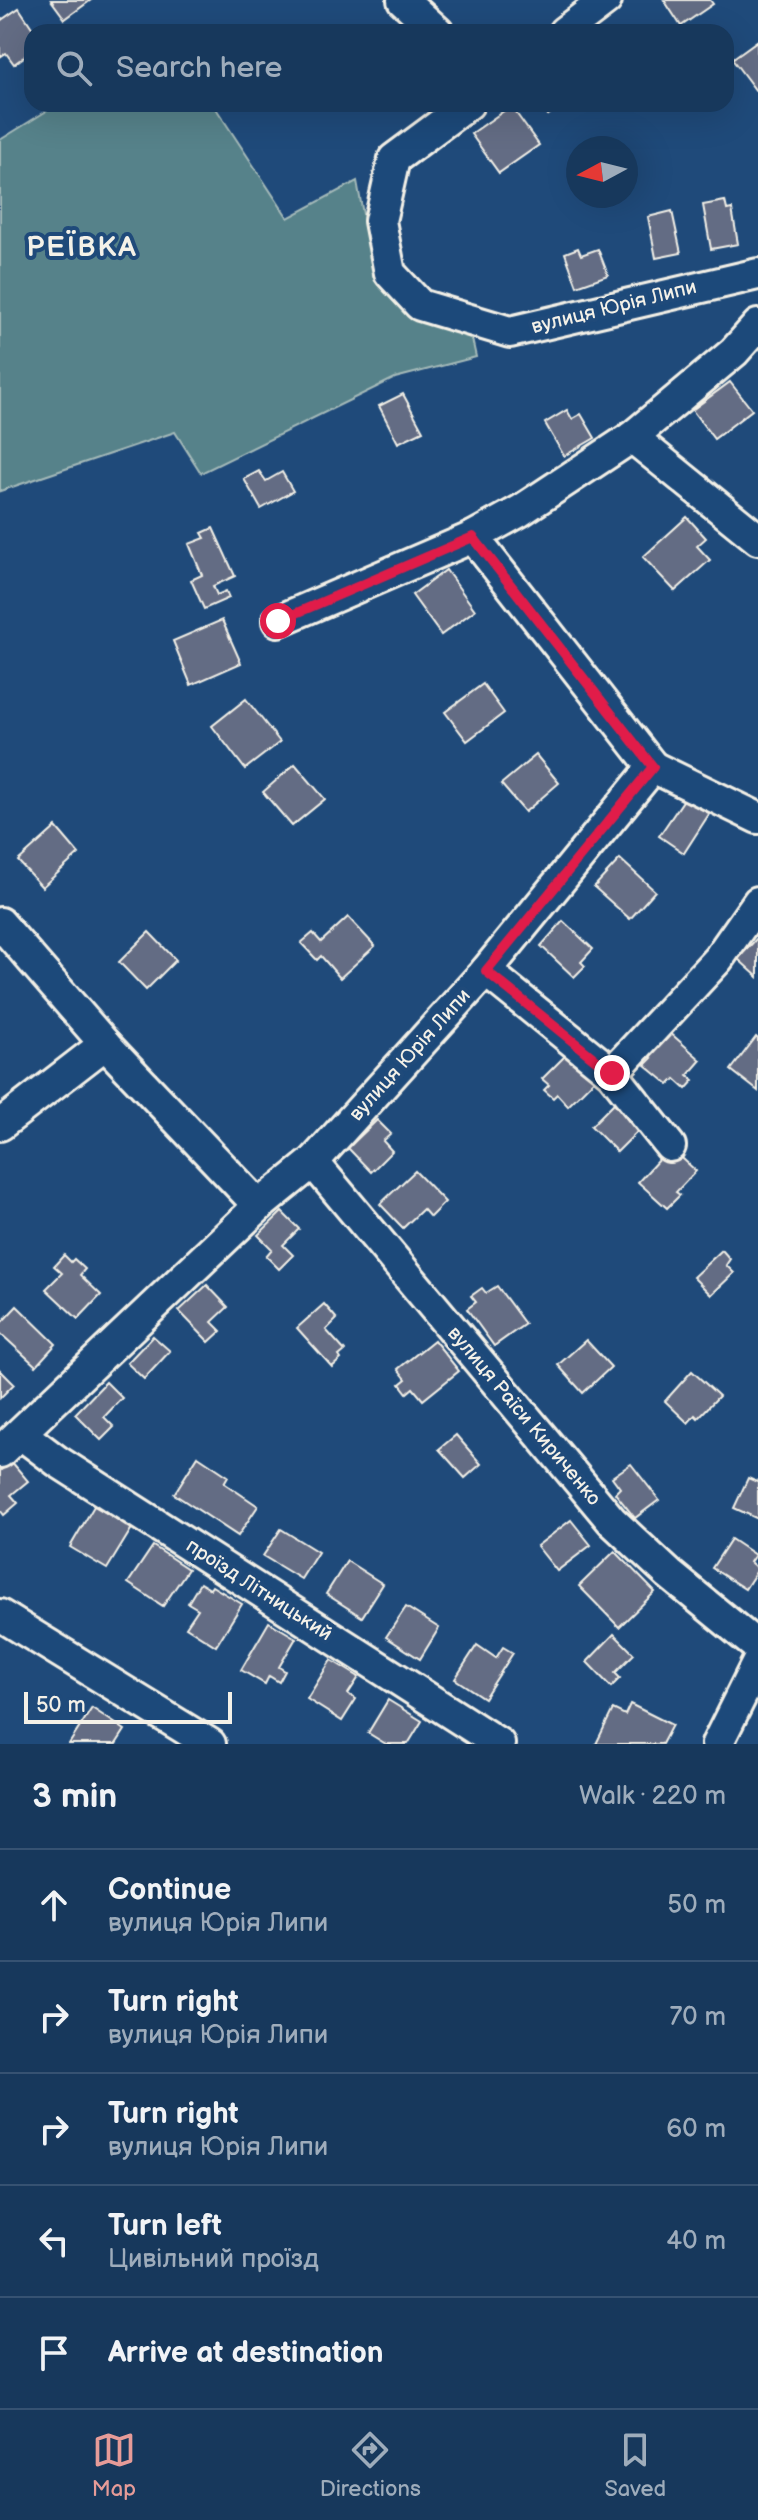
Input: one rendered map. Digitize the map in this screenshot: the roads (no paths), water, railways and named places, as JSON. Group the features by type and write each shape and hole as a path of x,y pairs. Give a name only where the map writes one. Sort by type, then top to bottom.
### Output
{"street":[{"path":"403,0 429,24"},
{"path":"574,24 606,0"},
{"name":"вулиця Юрія Липи","path":"457,112 394,159 380,221 390,273 420,305 510,332 758,274"},
{"path":"278,621 473,537 520,511 632,437 734,352 758,325"},
{"path":"632,437 758,539"},
{"path":"473,537 653,767 758,818"},
{"name":"вулиця Юрія Липи","path":"10,1443 259,1206 313,1162 486,971 653,767"},
{"path":"612,1073 718,959 758,902"},
{"path":"0,923 105,1044 259,1206"},
{"path":"486,971 612,1073 670,1146"},
{"path":"0,1125 105,1044"},
{"name":"вулиця Раїси Кириченко","path":"313,1162 612,1521 669,1574 758,1647"},
{"name":"проїзд Літницький","path":"10,1443 70,1470 499,1744"},
{"path":"0,1615 210,1744"},
{"path":"717,1744 758,1662"}],"district":[{"name":"РЕЇВКА","path":"82,247"}]}
